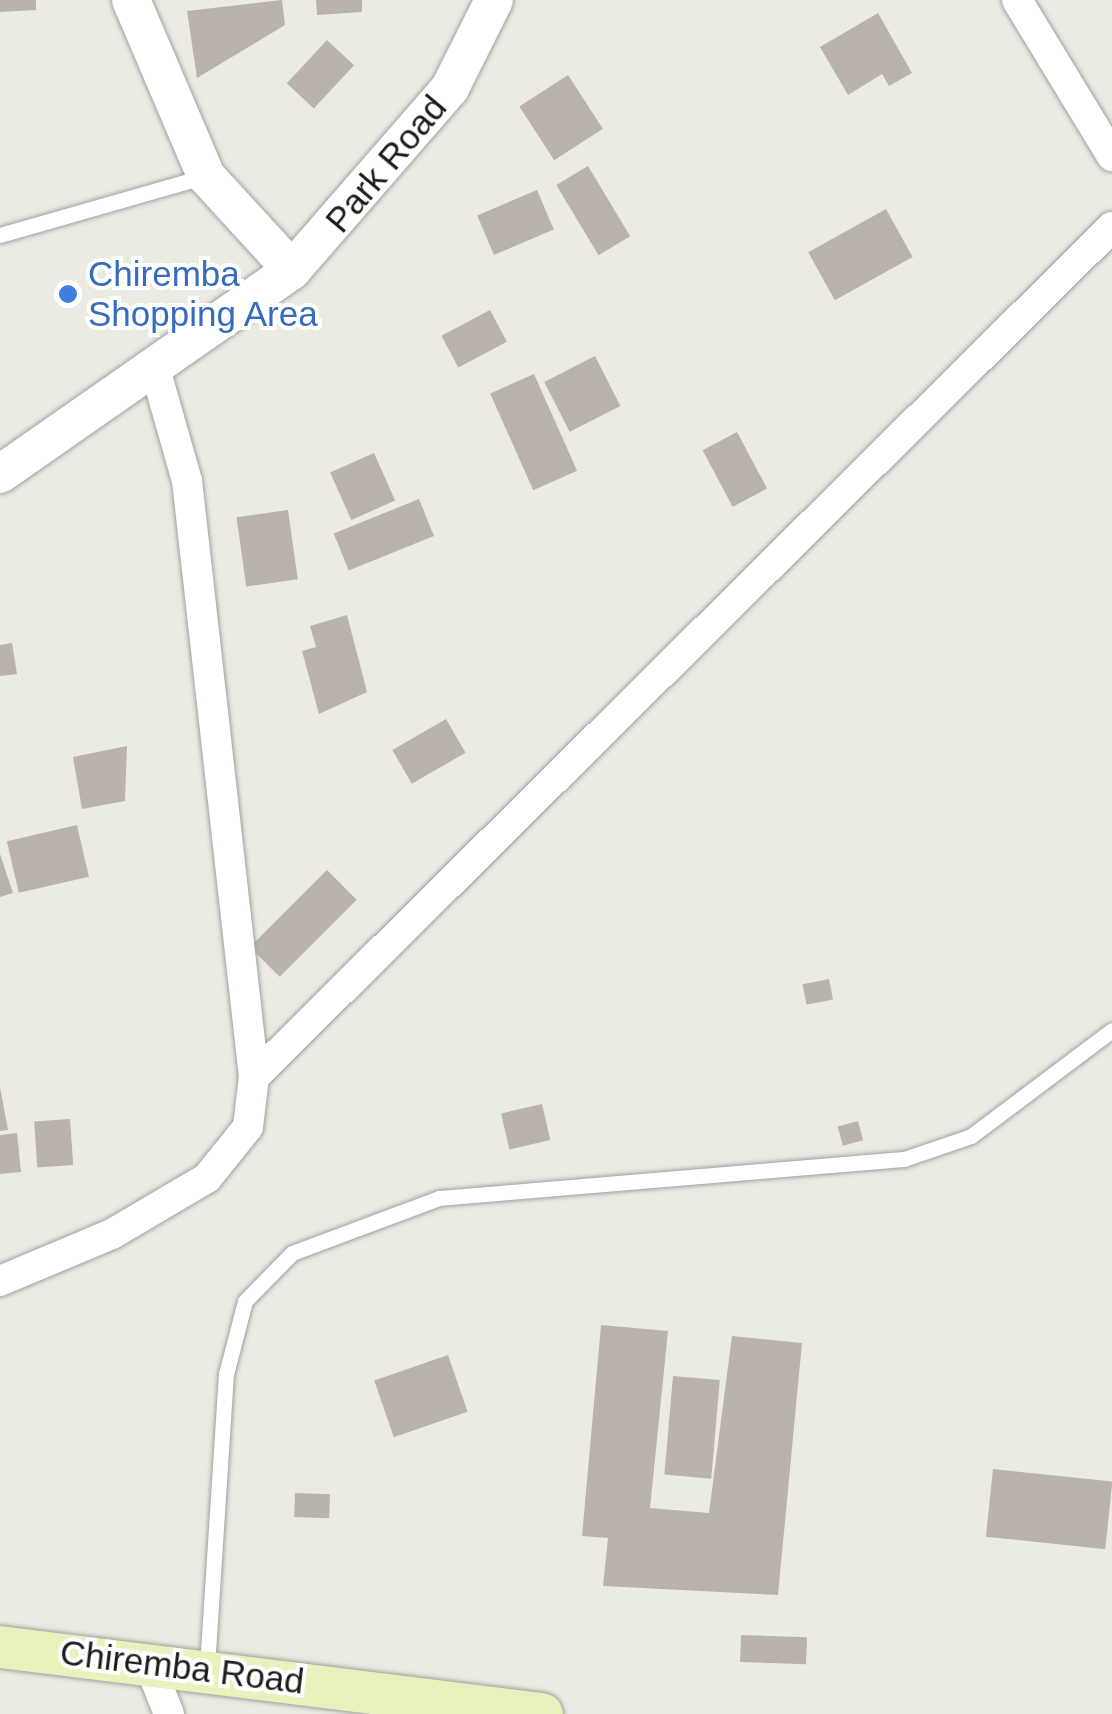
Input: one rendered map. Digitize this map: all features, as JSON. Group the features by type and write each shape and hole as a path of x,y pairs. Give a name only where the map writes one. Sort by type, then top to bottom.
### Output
{"main road":[{"name":"Chiremba Road","path":"0,1648 148,1660 542,1714"}],"street":[{"path":"131,0 206,176 292,270"},
{"name":"Park Road","path":"0,474 292,270 450,88 494,0"},
{"path":"1016,0 1112,156"},
{"path":"254,1078 1112,227"},
{"path":"0,1281 112,1234 222,1167 248,1127 254,1078 188,481 154,369"},
{"path":"148,1660 169,1714"}],"lane":[{"path":"0,235 206,176"},
{"path":"207,1668 226,1374 245,1302 292,1252 439,1198 904,1160 971,1136 1112,1030"}],"building":[{"path":"0,0 36,0 36,10 0,12"},
{"path":"282,0 285,25 197,78 187,11"},
{"path":"316,0 362,0 362,12 317,15"},
{"path":"878,13 912,73 889,86 882,74 848,95 820,47"},
{"path":"327,40 354,65 314,108 287,83"},
{"path":"568,75 603,129 554,160 519,107"},
{"path":"588,166 630,236 599,255 556,185"},
{"path":"537,190 554,230 494,255 477,215"},
{"path":"886,209 913,257 835,300 808,252"},
{"path":"490,310 507,342 458,368 441,336"},
{"path":"595,356 620,406 570,432 544,382"},
{"path":"534,374 577,471 533,490 490,394"},
{"path":"737,432 767,489 733,507 703,450"},
{"path":"374,453 395,501 351,520 330,473"},
{"path":"419,499 434,536 349,571 334,533"},
{"path":"288,510 298,579 246,587 237,517"},
{"path":"347,615 367,692 319,714 302,651 316,647 310,626"},
{"path":"12,643 17,674 0,676 0,645"},
{"path":"446,719 466,753 412,784 392,750"},
{"path":"127,746 125,801 82,809 73,757"},
{"path":"77,825 89,877 19,893 7,841"},
{"path":"0,854 13,893 0,897"},
{"path":"327,870 357,900 280,977 250,947"},
{"path":"829,979 833,1000 807,1005 802,984"},
{"path":"0,1087 8,1130 0,1131"},
{"path":"542,1104 550,1140 509,1149 501,1113"},
{"path":"70,1119 73,1165 37,1167 34,1122"},
{"path":"858,1121 863,1140 843,1146 838,1126"},
{"path":"17,1133 21,1172 0,1174 0,1135"},
{"path":"601,1325 668,1331 650,1508 709,1513 732,1336 802,1343 778,1595 603,1586 608,1538 582,1536"},
{"path":"448,1355 468,1412 394,1437 374,1380"},
{"path":"673,1376 720,1380 711,1479 664,1475"},
{"path":"993,1469 1112,1482 1105,1549 986,1537"},
{"path":"295,1493 330,1494 329,1518 294,1517"},
{"path":"741,1635 807,1637 806,1664 740,1662"}],"place":[{"name":"Chiremba Shopping Area","path":"68,294"}]}
